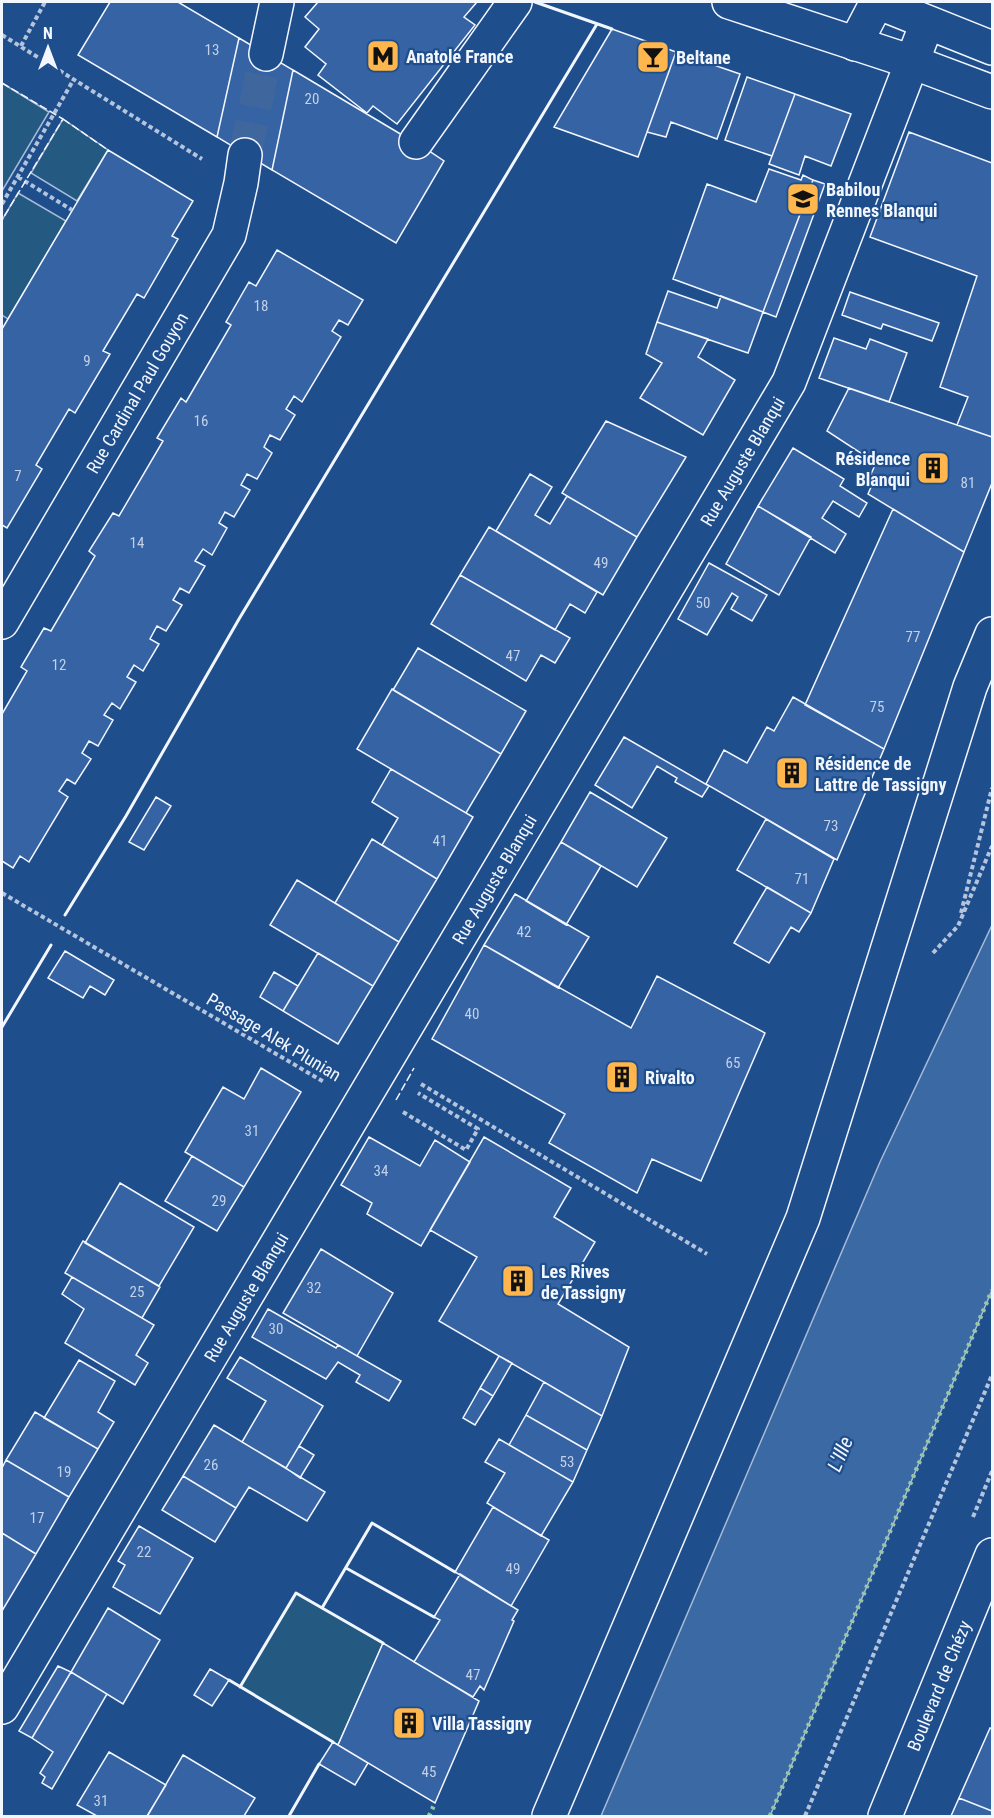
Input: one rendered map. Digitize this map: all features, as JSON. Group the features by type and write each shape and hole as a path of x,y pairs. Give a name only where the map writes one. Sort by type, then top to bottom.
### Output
{"street":[{"path":"266,54 277,2"},
{"path":"416,142 514,2"},
{"path":"729,2 912,62 993,92"},
{"path":"855,44 876,2 993,48"},
{"name":"Rue Auguste Blanqui","path":"2,1707 789,382 927,23"},
{"name":"Rue Cardinal Paul Gouyon","path":"2,622 229,235 243,169"},
{"path":"549,1816 803,1218 970,687 993,634"},
{"name":"Boulevard de Chézy","path":"885,1816 993,1555"}],"path":[{"path":"21,46 45,2"},
{"path":"2,35 74,79 243,169"},
{"path":"2,204 74,79"},
{"path":"18,177 72,210"},
{"path":"993,788 958,926 993,846"},
{"name":"Passage Alek Plunian","path":"2,893 173,993 364,1098 466,1149 478,1129 409,1088"},
{"path":"413,1080 707,1254"},
{"path":"806,1816 993,1375"}],"shaded area":[{"path":"2,83 49,112 2,191"},
{"path":"63,119 108,150 77,201 31,173"},
{"path":"18,193 66,221 8,319 2,315 2,220"},
{"path":"296,1593 383,1643 338,1745 240,1687"}],"water":[{"name":"L'Ille","path":"992,925 992,1290 770,1816 601,1816 880,1162"}],"building":[{"path":"110,2 178,2 239,38 217,137 78,55"},
{"name":"Anatole France","path":"318,2 477,2 464,17 475,25 397,124 373,106 367,113 318,75 326,64 305,47 319,29 305,17"},
{"path":"612,29 676,52 638,157 554,127"},
{"path":"239,38 293,70 272,170 217,137"},
{"path":"676,52 740,74 717,139 671,122 666,137 647,132"},
{"path":"293,70 444,161 396,243 272,170"},
{"path":"747,77 795,94 772,156 725,140"},
{"path":"795,94 851,114 831,166 805,156 799,175 769,164"},
{"path":"909,132 992,163 992,437 957,425 968,397 940,387 977,276 870,237"},
{"path":"108,150 193,201 172,236 178,239 144,298 137,294 103,351 110,354 75,413 69,409 36,465 42,469 7,528 2,525 2,329"},
{"path":"769,169 801,180 803,175 813,180 763,312 673,279 707,184 756,202"},
{"path":"813,180 825,184 776,317 763,312"},
{"path":"277,250 363,300 348,325 339,320 332,331 341,337 302,402 294,396 286,409 295,415 280,440 270,435 264,447 272,453 257,479 247,474 241,485 250,490 234,517 225,512 219,523 227,528 212,555 203,549 195,561 205,566 189,593 180,588 173,600 182,605 166,631 157,626 150,639 159,644 143,671 134,665 127,677 136,682 120,709 112,703 104,715 113,720 98,746 89,741 82,753 91,759 75,784 67,779 59,791 68,797 29,862 20,856 13,868 2,861 2,714 27,671 21,667 44,628 51,631 95,556 89,551 113,513 119,516 163,441 157,438 181,398 186,402 231,325 226,322 249,282 256,286"},
{"path":"668,291 717,308 721,296 763,312 748,353 657,322"},
{"path":"850,292 939,323 932,341 883,324 881,329 842,315"},
{"path":"657,322 708,339 698,357 735,380 703,435 640,398 662,363 646,354"},
{"path":"834,338 866,349 870,339 907,353 889,402 819,378"},
{"name":"Résidence Blanqui","path":"849,388 992,437 992,483 964,552 868,494 875,478 871,474 876,463 827,431"},
{"path":"606,421 686,457 637,537 562,493"},
{"path":"793,448 844,479 840,486 867,503 859,517 833,501 822,518 846,534 835,553 758,506"},
{"path":"530,474 552,487 535,515 550,524 567,496 637,537 603,595 496,531"},
{"path":"758,506 811,537 779,595 726,564"},
{"path":"893,509 964,552 884,749 805,705"},
{"path":"489,527 597,592 585,613 570,604 555,630 460,575"},
{"path":"709,563 767,595 752,621 731,609 738,597 732,593 707,635 678,619"},
{"path":"460,575 570,638 555,663 541,655 526,681 431,624"},
{"path":"418,648 526,711 501,754 393,690"},
{"path":"392,689 501,754 466,813 357,749"},
{"name":"Résidence de Lattre de Tassigny","path":"793,697 884,749 837,860 706,784 724,750 747,763 767,727 774,731"},
{"path":"624,737 709,786 702,797 675,782 677,778 657,766 632,808 595,785"},
{"path":"391,769 473,817 437,879 382,845 398,818 372,802"},
{"path":"590,792 667,838 637,887 561,842"},
{"path":"156,797 171,806 144,850 129,842"},
{"path":"766,819 834,859 811,913 737,870"},
{"path":"372,839 437,879 399,942 335,903"},
{"path":"561,842 601,866 566,925 526,901"},
{"path":"297,880 399,942 373,986 270,925"},
{"path":"767,887 811,913 799,932 791,927 769,963 734,943"},
{"path":"515,894 589,937 558,988 484,945"},
{"name":"Rivalto","path":"484,945 631,1028 657,976 765,1033 701,1181 652,1159 637,1193 549,1143 565,1114 432,1039"},
{"path":"65,951 114,980 105,995 90,986 83,998 48,978"},
{"path":"318,953 373,986 338,1044 283,1011"},
{"path":"274,972 298,986 283,1011 260,997"},
{"path":"261,1068 301,1092 244,1187 185,1152 223,1087 244,1099"},
{"path":"369,1137 420,1166 435,1140 470,1162 421,1246 367,1214 372,1203 341,1185"},
{"name":"Les Rives de Tassigny","path":"484,1137 571,1188 554,1217 595,1242 558,1304 629,1347 602,1416 439,1321 477,1257 430,1230"},
{"path":"192,1156 244,1187 217,1231 165,1201"},
{"path":"120,1183 194,1227 159,1286 85,1243"},
{"path":"83,1241 160,1287 142,1318 65,1273"},
{"path":"321,1249 393,1293 357,1356 283,1313"},
{"path":"72,1277 154,1325 136,1355 148,1363 135,1385 65,1343 84,1309 62,1294"},
{"path":"268,1309 336,1348 338,1345 401,1381 389,1401 356,1382 360,1375 338,1362 326,1379 252,1337"},
{"path":"499,1356 512,1363 493,1396 480,1388"},
{"path":"240,1357 323,1406 286,1468 242,1442 266,1401 227,1378"},
{"path":"79,1360 115,1381 98,1412 114,1422 98,1449 44,1418"},
{"path":"544,1382 602,1416 587,1450 526,1415"},
{"path":"480,1388 493,1396 475,1425 463,1418"},
{"path":"35,1412 98,1449 69,1497 6,1460"},
{"path":"526,1415 587,1450 573,1482 509,1445"},
{"path":"214,1425 325,1492 307,1521 249,1487 236,1508 183,1476"},
{"path":"499,1439 573,1482 541,1536 487,1503 505,1473 485,1462"},
{"path":"299,1446 314,1455 300,1478 286,1468"},
{"path":"6,1460 69,1497 36,1554 2,1533 2,1468"},
{"path":"183,1476 236,1508 215,1542 162,1510"},
{"path":"493,1507 549,1540 511,1606 455,1572"},
{"path":"139,1526 193,1558 160,1614 113,1587 125,1565 118,1561"},
{"path":"2,1533 36,1554 2,1611"},
{"path":"460,1574 518,1610 484,1690 480,1686 473,1697 414,1662 440,1620 434,1617"},
{"path":"108,1608 160,1640 123,1704 71,1672"},
{"name":"Villa Tassigny","path":"383,1643 479,1701 435,1803 338,1745"},
{"path":"58,1666 71,1672 32,1738 19,1731"},
{"path":"210,1669 229,1680 212,1706 194,1695"},
{"path":"71,1672 107,1694 52,1789 42,1783 45,1777 40,1773 53,1752 32,1738"},
{"path":"990,1728 992,1729 992,1811 959,1798"},
{"path":"333,1742 368,1763 355,1785 319,1764"},
{"path":"109,1752 166,1785 147,1816 97,1816 77,1805"},
{"path":"183,1755 255,1798 244,1816 148,1815"},
{"path":"959,1798 992,1811 992,1816 951,1816"}],"tunnel":[{"path":"245,155 266,54"}],"hedge":[{"path":"770,1816 992,1290"},
{"path":"429,1816 435,1803"}],"fence":[{"path":"2,83 63,119 2,220"},
{"path":"63,119 108,150"},
{"path":"396,1100 414,1068"}],"wall":[{"path":"535,2 612,29"},
{"path":"65,915 126,816 239,619 597,24"},
{"path":"2,1027 51,945"},
{"path":"322,1608 372,1523 455,1572"},
{"path":"346,1568 434,1617"},
{"path":"240,1687 296,1593 383,1643"},
{"path":"229,1680 333,1742"},
{"path":"289,1816 319,1764"}],"place":[{"name":"Anatole France","path":"383,56"},
{"name":"Beltane","path":"653,57"},
{"name":"Babilou Rennes Blanqui","path":"803,199"},
{"name":"Résidence Blanqui","path":"933,468"},
{"name":"Résidence de Lattre de Tassigny","path":"792,773"},
{"name":"Rivalto","path":"622,1077"},
{"name":"Les Rives de Tassigny","path":"518,1281"},
{"name":"Villa Tassigny","path":"409,1723"}]}
